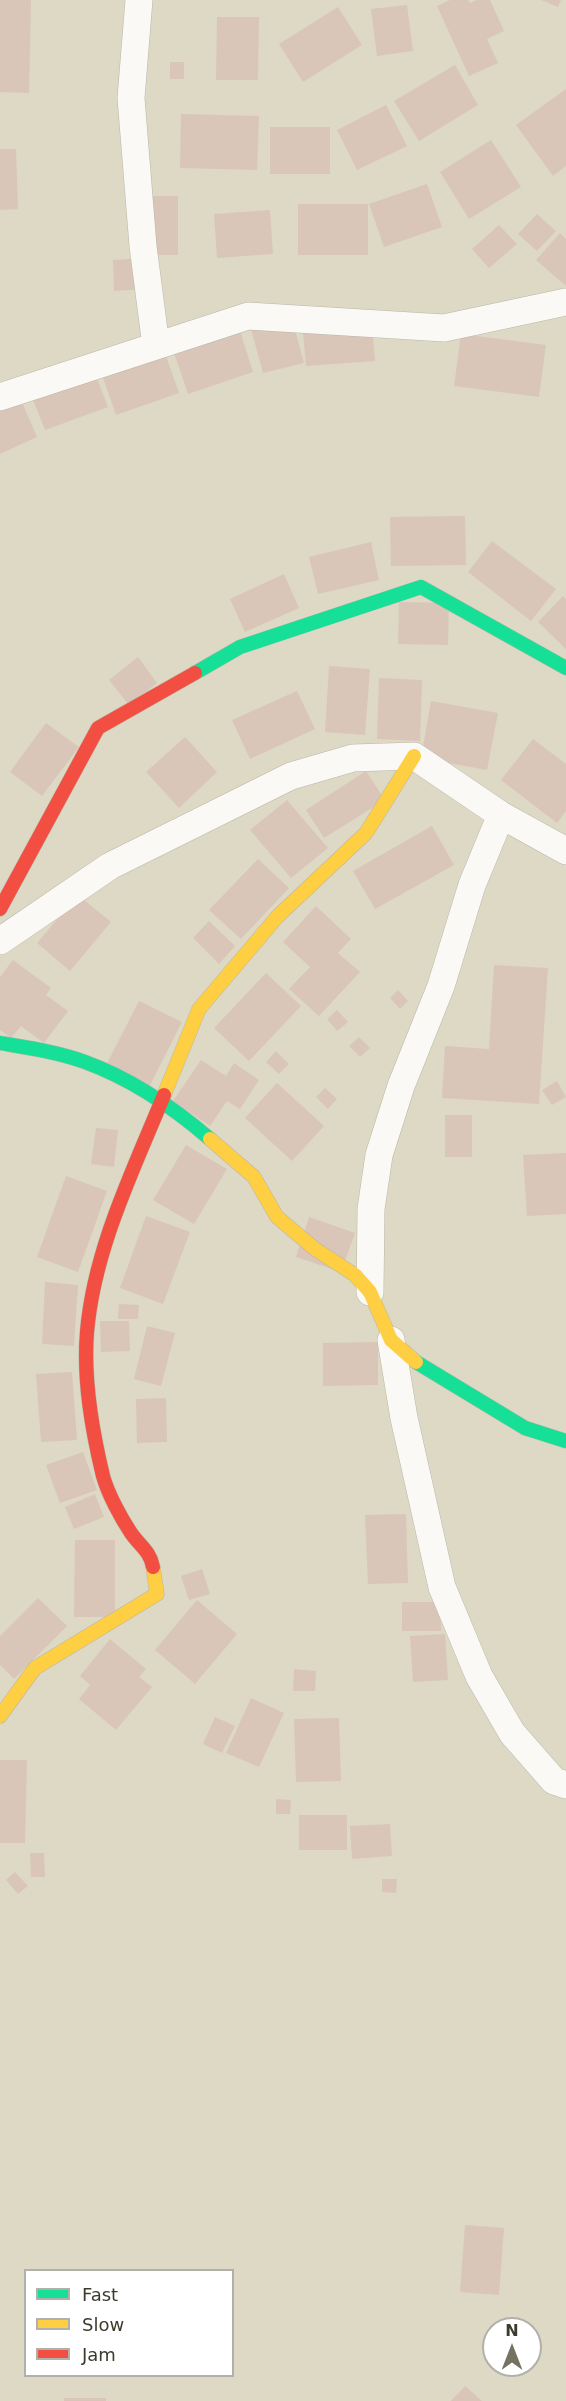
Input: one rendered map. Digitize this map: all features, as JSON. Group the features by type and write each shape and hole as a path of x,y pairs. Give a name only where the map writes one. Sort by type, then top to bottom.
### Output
{"street":[{"path":"138,0 131,98 143,246 156,346"},
{"path":"0,397 248,316 444,328 566,302"},
{"path":"0,909 98,728 240,647 421,587 566,668"},
{"path":"0,1716 35,1668 157,1594 151,1556 131,1533 105,1479 87,1387 87,1332 100,1260 124,1192 162,1106 199,1009 277,917 366,833 414,756"},
{"path":"0,941 110,866 291,776 353,758 414,756 501,815 566,851"},
{"path":"370,1292 371,1209 379,1155 401,1086 441,986 472,885 501,815"},
{"path":"0,1043 52,1052 86,1062 137,1087 205,1135 254,1178 277,1217 315,1249 355,1275 370,1292 391,1340 404,1418 442,1587 479,1676 512,1733 554,1781 566,1785"},
{"path":"391,1340 423,1369 504,1416 525,1428 566,1441"}],"building":[{"path":"0,0 31,0 29,93 0,92"},
{"path":"450,0 468,0 470,3 477,0 490,0 504,31 487,39 498,63 469,76 437,6"},
{"path":"541,0 561,0 558,7"},
{"path":"407,5 413,51 377,56 371,9"},
{"path":"338,7 362,45 303,82 279,44"},
{"path":"217,17 259,17 258,80 216,80"},
{"path":"170,62 184,62 184,79 170,79"},
{"path":"455,65 478,105 419,141 394,101"},
{"path":"566,89 566,166 553,176 516,125"},
{"path":"386,105 407,146 357,170 337,130"},
{"path":"181,114 259,116 257,170 180,168"},
{"path":"270,127 330,127 330,174 270,174"},
{"path":"491,140 521,187 469,219 440,172"},
{"path":"0,149 16,149 18,209 0,210"},
{"path":"427,184 442,227 384,247 369,204"},
{"path":"131,196 178,196 178,255 131,255"},
{"path":"298,204 368,204 368,255 298,255"},
{"path":"270,210 273,254 217,258 214,214"},
{"path":"537,214 556,231 537,251 518,234"},
{"path":"499,225 517,244 489,268 472,249"},
{"path":"560,233 566,239 566,286 536,260"},
{"path":"144,258 146,289 114,291 113,260"},
{"path":"371,316 375,361 306,366 302,322"},
{"path":"292,319 304,363 263,373 251,329"},
{"path":"240,331 253,372 188,394 174,353"},
{"path":"461,334 546,345 539,397 454,386"},
{"path":"165,353 179,393 116,415 102,375"},
{"path":"94,371 108,407 45,430 31,395"},
{"path":"21,400 37,437 0,454 0,410"},
{"path":"465,516 466,565 391,566 390,517"},
{"path":"492,541 556,589 531,621 468,572"},
{"path":"371,542 379,580 318,594 309,557"},
{"path":"284,574 299,608 245,632 230,599"},
{"path":"563,596 566,599 566,649 538,622"},
{"path":"399,602 449,603 448,645 398,644"},
{"path":"138,657 157,683 129,705 109,680"},
{"path":"329,666 370,669 365,735 325,732"},
{"path":"379,678 422,680 420,741 377,739"},
{"path":"297,691 315,729 250,759 232,720"},
{"path":"431,701 498,713 487,770 421,758"},
{"path":"46,723 79,747 42,796 10,772"},
{"path":"185,737 217,772 179,808 146,772"},
{"path":"533,739 566,764 566,811 557,823 501,780"},
{"path":"366,771 385,800 324,838 306,810"},
{"path":"287,800 328,848 291,878 250,830"},
{"path":"432,826 454,865 375,909 353,871"},
{"path":"258,859 289,888 241,939 209,910"},
{"path":"78,895 111,922 70,971 37,943"},
{"path":"316,906 351,939 338,953 360,972 319,1016 289,989 310,967 283,942"},
{"path":"209,921 235,946 219,964 193,938"},
{"path":"13,960 51,988 46,995 68,1011 44,1043 21,1026 11,1038 0,1030 0,977"},
{"path":"494,965 548,968 539,1104 442,1098 445,1046 489,1049"},
{"path":"266,973 301,1006 249,1061 214,1028"},
{"path":"398,990 408,1001 400,1009 390,998"},
{"path":"139,1001 182,1022 145,1095 102,1073"},
{"path":"337,1010 348,1022 337,1031 327,1019"},
{"path":"359,1037 370,1048 360,1057 349,1046"},
{"path":"276,1051 289,1064 279,1074 266,1062"},
{"path":"201,1060 226,1076 234,1063 259,1080 240,1109 227,1101 210,1126 173,1101"},
{"path":"557,1081 566,1097 552,1105 542,1090"},
{"path":"277,1083 324,1126 292,1161 245,1118"},
{"path":"325,1088 337,1099 328,1109 316,1097"},
{"path":"445,1115 472,1115 472,1157 445,1157"},
{"path":"96,1128 118,1130 114,1167 91,1164"},
{"path":"186,1145 227,1169 194,1224 153,1200"},
{"path":"566,1153 566,1214 527,1216 523,1155"},
{"path":"66,1176 107,1191 78,1272 37,1257"},
{"path":"146,1216 190,1232 163,1304 120,1288"},
{"path":"309,1217 355,1233 341,1272 296,1257"},
{"path":"45,1282 78,1285 74,1346 42,1344"},
{"path":"119,1304 139,1305 138,1319 118,1319"},
{"path":"100,1321 129,1321 130,1351 101,1352"},
{"path":"147,1326 175,1333 161,1386 134,1379"},
{"path":"378,1342 378,1385 323,1386 323,1343"},
{"path":"72,1372 77,1440 41,1442 36,1374"},
{"path":"166,1398 167,1442 137,1443 136,1399"},
{"path":"83,1452 97,1490 60,1503 46,1465"},
{"path":"95,1494 104,1517 74,1529 65,1507"},
{"path":"406,1514 408,1583 368,1584 365,1515"},
{"path":"75,1540 115,1540 115,1617 74,1617"},
{"path":"202,1569 210,1594 189,1600 181,1576"},
{"path":"38,1598 67,1626 14,1679 0,1665 0,1636"},
{"path":"197,1600 237,1634 195,1684 155,1650"},
{"path":"402,1602 440,1602 441,1631 402,1631"},
{"path":"445,1634 448,1680 413,1682 410,1636"},
{"path":"110,1639 146,1669 139,1677 152,1687 116,1730 79,1699 90,1685 80,1676"},
{"path":"294,1669 316,1671 315,1691 293,1691"},
{"path":"251,1698 284,1713 259,1767 226,1753"},
{"path":"215,1717 235,1726 222,1753 203,1744"},
{"path":"339,1718 341,1781 296,1782 294,1719"},
{"path":"0,1760 27,1760 25,1843 0,1843"},
{"path":"276,1799 291,1800 290,1814 276,1814"},
{"path":"299,1815 347,1815 347,1850 299,1850"},
{"path":"390,1824 392,1856 352,1859 350,1826"},
{"path":"30,1853 44,1853 45,1877 31,1877"},
{"path":"15,1872 28,1886 18,1894 6,1880"},
{"path":"382,1879 397,1879 396,1893 382,1892"},
{"path":"465,2225 504,2228 499,2295 460,2292"},
{"path":"465,2386 482,2401 451,2401"},
{"path":"64,2398 106,2398 106,2401 64,2401"}],"traffic: fast":[{"path":"195,673 240,647 421,587 566,668"},
{"path":"0,1043 64,1056 118,1076 181,1116 210,1139"},
{"path":"416,1362 525,1428 566,1441"}],"traffic: slow":[{"path":"164,1095 199,1009 277,917 366,833 414,756"},
{"path":"210,1139 254,1177 277,1217 315,1249 355,1275 370,1292 391,1340 416,1362"},
{"path":"0,1716 35,1668 157,1594 153,1567"}],"traffic: jam":[{"path":"0,909 98,728 195,673"},
{"path":"153,1567 147,1553 119,1513 103,1476 89,1405 86,1350 91,1301 106,1241 164,1095"}]}
